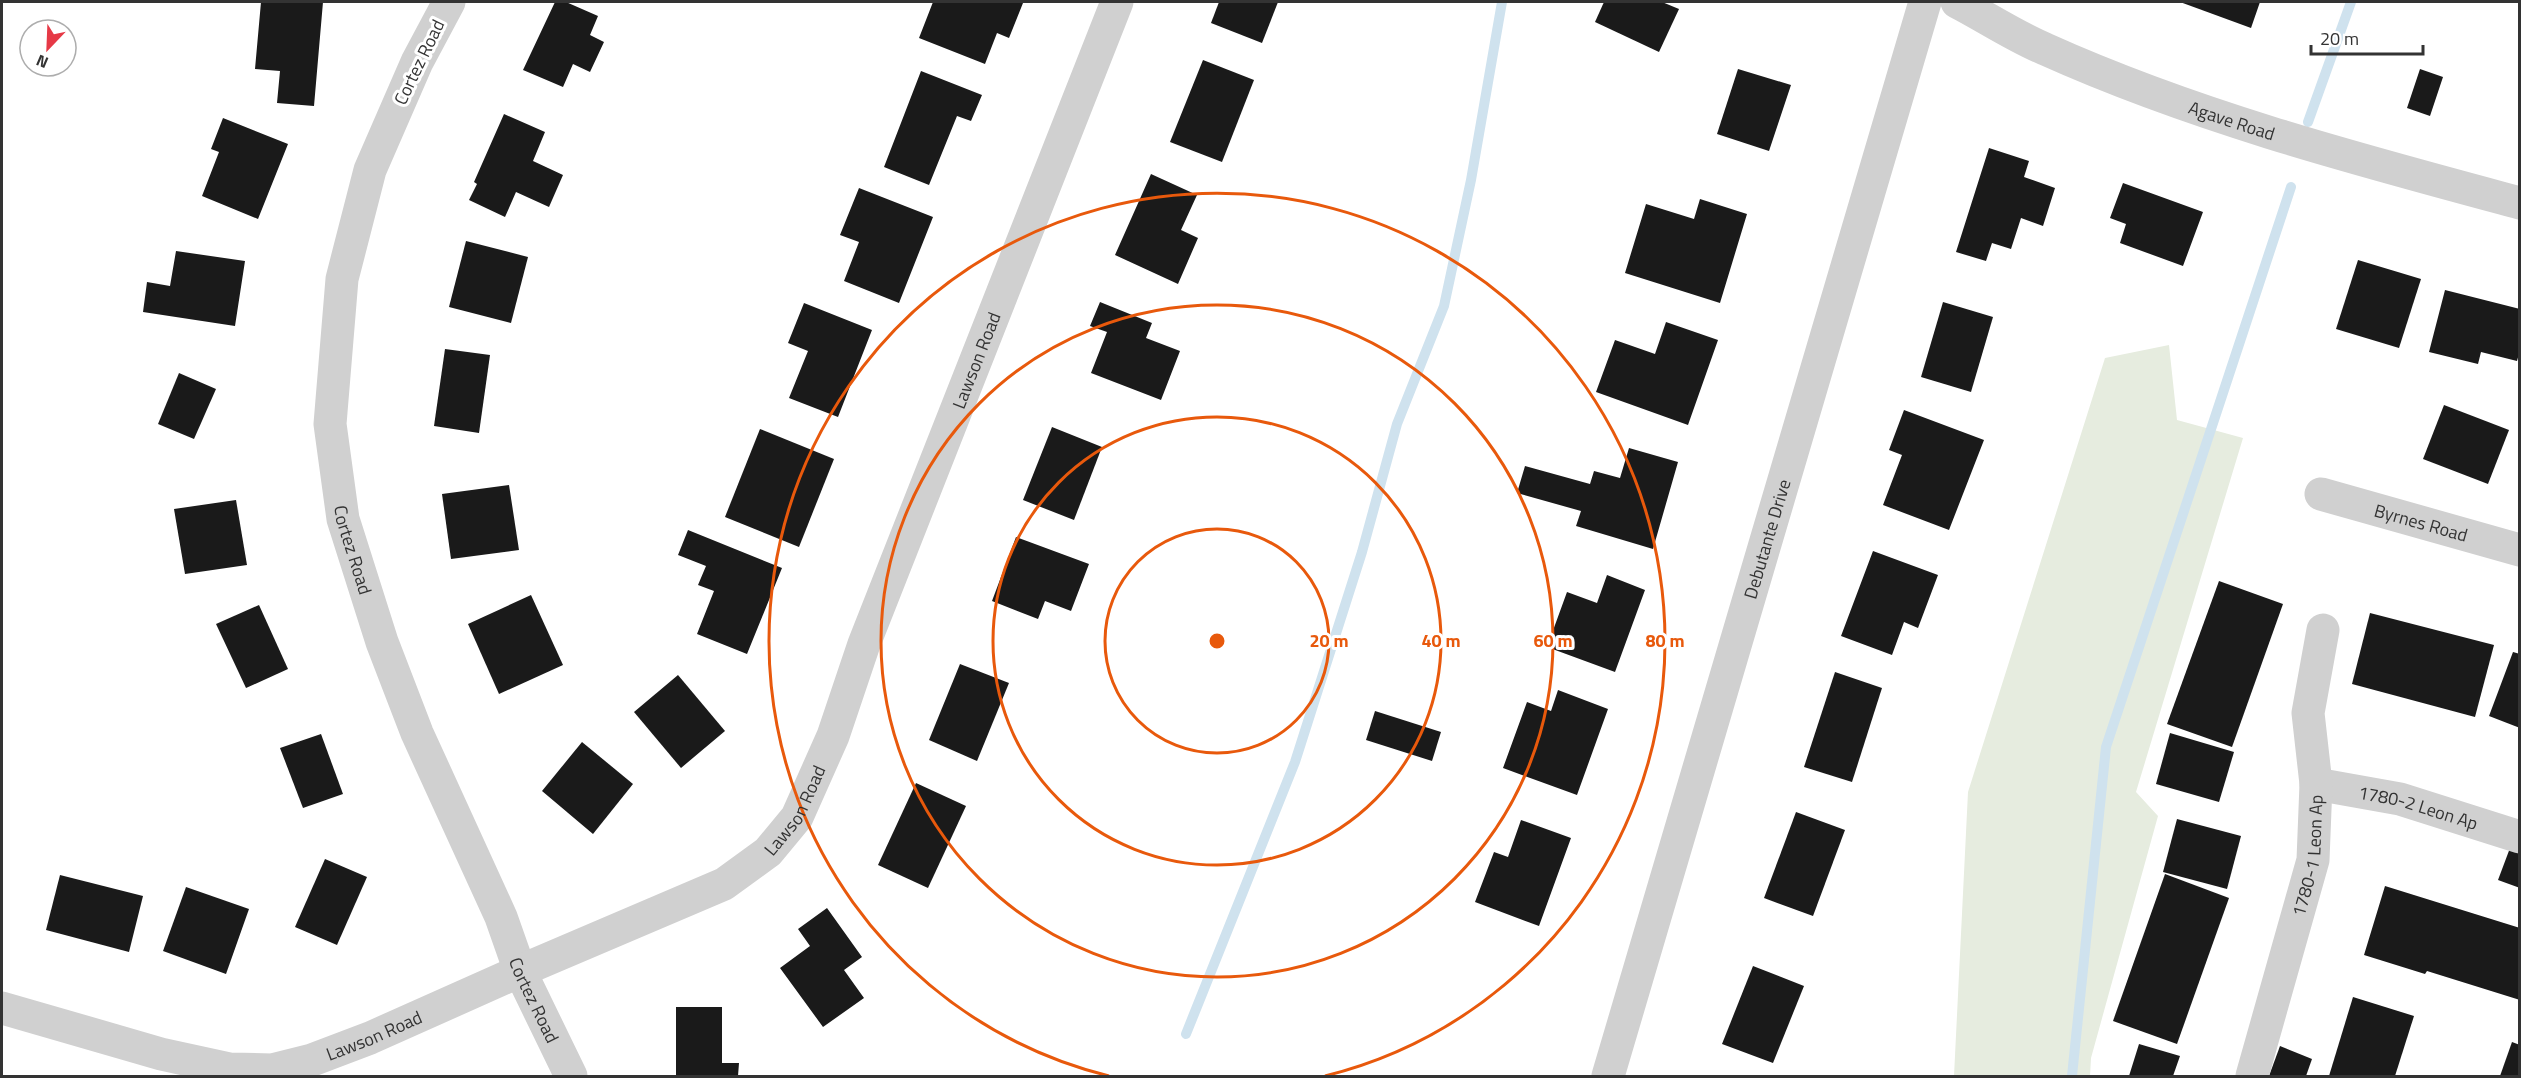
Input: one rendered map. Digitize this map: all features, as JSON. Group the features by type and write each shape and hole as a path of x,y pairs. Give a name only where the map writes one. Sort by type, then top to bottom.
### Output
{"street":[{"name":"Cortez Road","path":"449,2 417,62 370,170 342,279 330,424 343,519 382,642 417,733 501,917 520,971 571,1077"},
{"name":"Lawson Road","path":"2,1008 161,1054 230,1069 272,1070 312,1060 370,1038 724,884 768,852 797,817 833,736 864,644 1117,2"},
{"name":"Debutante Drive","path":"1608,1077 1925,2"},
{"name":"Agave Road","path":"1957,2 2044,49 2192,107 2357,159 2520,203"},
{"name":"Byrnes Road","path":"2321,494 2520,550"},
{"name":"1780-1 Leon Ap","path":"2252,1077 2313,860 2316,784 2308,713 2324,630"},
{"name":"1780-2 Leon Ap","path":"2316,784 2400,799 2520,837"}],"shaded area":[{"path":"2169,345 2177,420 2243,438 2136,792 2158,816 2091,1058 2090,1076 1954,1076 1968,792 2105,358"}],"building":[{"path":"261,2 323,2 314,106 277,103 280,71 255,69"},
{"path":"555,2 566,2 598,16 590,35 604,42 590,72 573,64 563,87 523,70"},
{"path":"933,2 1023,3 1009,38 997,33 985,64 919,38"},
{"path":"1219,2 1278,2 1262,43 1211,23"},
{"path":"1604,2 1662,2 1679,9 1659,52 1595,22"},
{"path":"2180,2 2260,2 2251,28"},
{"path":"1203,60 1254,80 1222,162 1170,142"},
{"path":"1738,69 1791,85 1769,151 1717,134"},
{"path":"2420,69 2443,77 2430,116 2407,108"},
{"path":"921,71 982,95 971,121 957,116 929,185 884,167"},
{"path":"504,114 545,132 533,161 563,175 549,207 516,192 505,217 469,200 477,184 474,182"},
{"path":"223,118 288,144 258,219 202,196 219,152 211,149"},
{"path":"1989,148 2029,161 2024,177 2055,188 2043,226 2021,218 2011,249 1992,243 1986,261 1956,252"},
{"path":"1151,174 1197,195 1181,230 1198,238 1178,284 1115,255"},
{"path":"2123,183 2203,212 2183,266 2120,243 2126,224 2110,218"},
{"path":"859,188 933,217 899,303 844,281 859,242 840,235"},
{"path":"1700,199 1747,214 1720,303 1625,273 1646,204 1694,219"},
{"path":"466,241 528,257 511,323 449,307"},
{"path":"176,251 245,261 235,326 143,312 147,282 170,286"},
{"path":"2358,260 2421,279 2399,348 2336,329"},
{"path":"2445,290 2520,309 2520,350 2517,361 2481,352 2478,364 2429,352"},
{"path":"1100,302 1152,323 1146,338 1180,351 1161,400 1091,373 1107,332 1090,326"},
{"path":"1943,302 1993,317 1971,392 1921,377"},
{"path":"804,303 872,330 838,417 789,398 808,351 788,343"},
{"path":"1666,322 1718,340 1688,425 1596,392 1615,340 1655,354"},
{"path":"445,349 490,355 479,433 434,426"},
{"path":"179,373 216,389 194,439 158,424"},
{"path":"2444,405 2509,430 2488,484 2423,459"},
{"path":"1904,410 1984,440 1949,530 1883,505 1902,455 1889,450"},
{"path":"1052,427 1102,447 1074,520 1023,500"},
{"path":"760,429 834,459 799,547 725,517"},
{"path":"1629,448 1678,462 1653,549 1576,526 1581,511 1517,493 1525,466 1590,484 1594,471 1620,478"},
{"path":"509,485 519,550 451,559 442,494"},
{"path":"236,500 247,565 185,574 174,509"},
{"path":"688,530 782,568 747,654 697,634 714,591 698,585 706,566 678,555"},
{"path":"1016,537 1089,564 1071,611 1045,601 1038,619 992,601"},
{"path":"1873,551 1938,575 1918,628 1904,622 1892,655 1841,636"},
{"path":"1607,575 1645,590 1615,672 1547,647 1567,592 1597,603"},
{"path":"2219,581 2283,604 2232,747 2167,724"},
{"path":"531,595 563,665 499,694 468,624"},
{"path":"259,605 288,669 246,688 216,624"},
{"path":"2370,613 2494,645 2475,717 2352,684"},
{"path":"2513,652 2520,654 2520,728 2489,716"},
{"path":"960,664 1009,683 977,761 929,740"},
{"path":"1835,672 1882,688 1852,782 1804,767"},
{"path":"678,675 725,731 681,768 634,712"},
{"path":"1558,690 1608,709 1577,795 1503,768 1527,702 1551,711"},
{"path":"1375,711 1441,732 1432,761 1366,740"},
{"path":"2170,733 2234,752 2219,802 2156,784"},
{"path":"321,734 343,794 303,808 280,748"},
{"path":"582,742 633,784 593,834 542,791"},
{"path":"916,783 966,806 928,888 878,865"},
{"path":"1796,812 1845,830 1813,916 1764,898"},
{"path":"2177,819 2241,836 2227,889 2163,872"},
{"path":"1521,820 1571,838 1539,926 1475,902 1494,852 1508,857"},
{"path":"2510,848 2520,851 2520,888 2498,880"},
{"path":"325,859 367,877 337,945 295,927"},
{"path":"2165,874 2229,898 2177,1044 2113,1021"},
{"path":"60,875 143,896 129,952 46,930"},
{"path":"2385,886 2520,928 2520,1000 2427,971 2425,974 2364,955"},
{"path":"186,887 249,909 226,974 163,951"},
{"path":"827,908 862,957 844,970 864,998 823,1027 780,968 810,946 798,929"},
{"path":"1753,966 1804,986 1773,1063 1722,1044"},
{"path":"2353,997 2414,1016 2395,1076 2329,1076"},
{"path":"676,1007 722,1007 722,1063 739,1063 738,1076 676,1076"},
{"path":"2512,1042 2520,1045 2520,1076 2500,1076"},
{"path":"2139,1044 2180,1056 2173,1076 2129,1076"},
{"path":"2280,1046 2312,1059 2306,1076 2269,1076"}],"waterway":[{"path":"1186,1034 1295,762 1362,552 1397,424 1444,306 1471,180 1502,2"},
{"path":"2308,122 2351,2"},
{"path":"2072,1076 2106,747 2291,187"}]}
